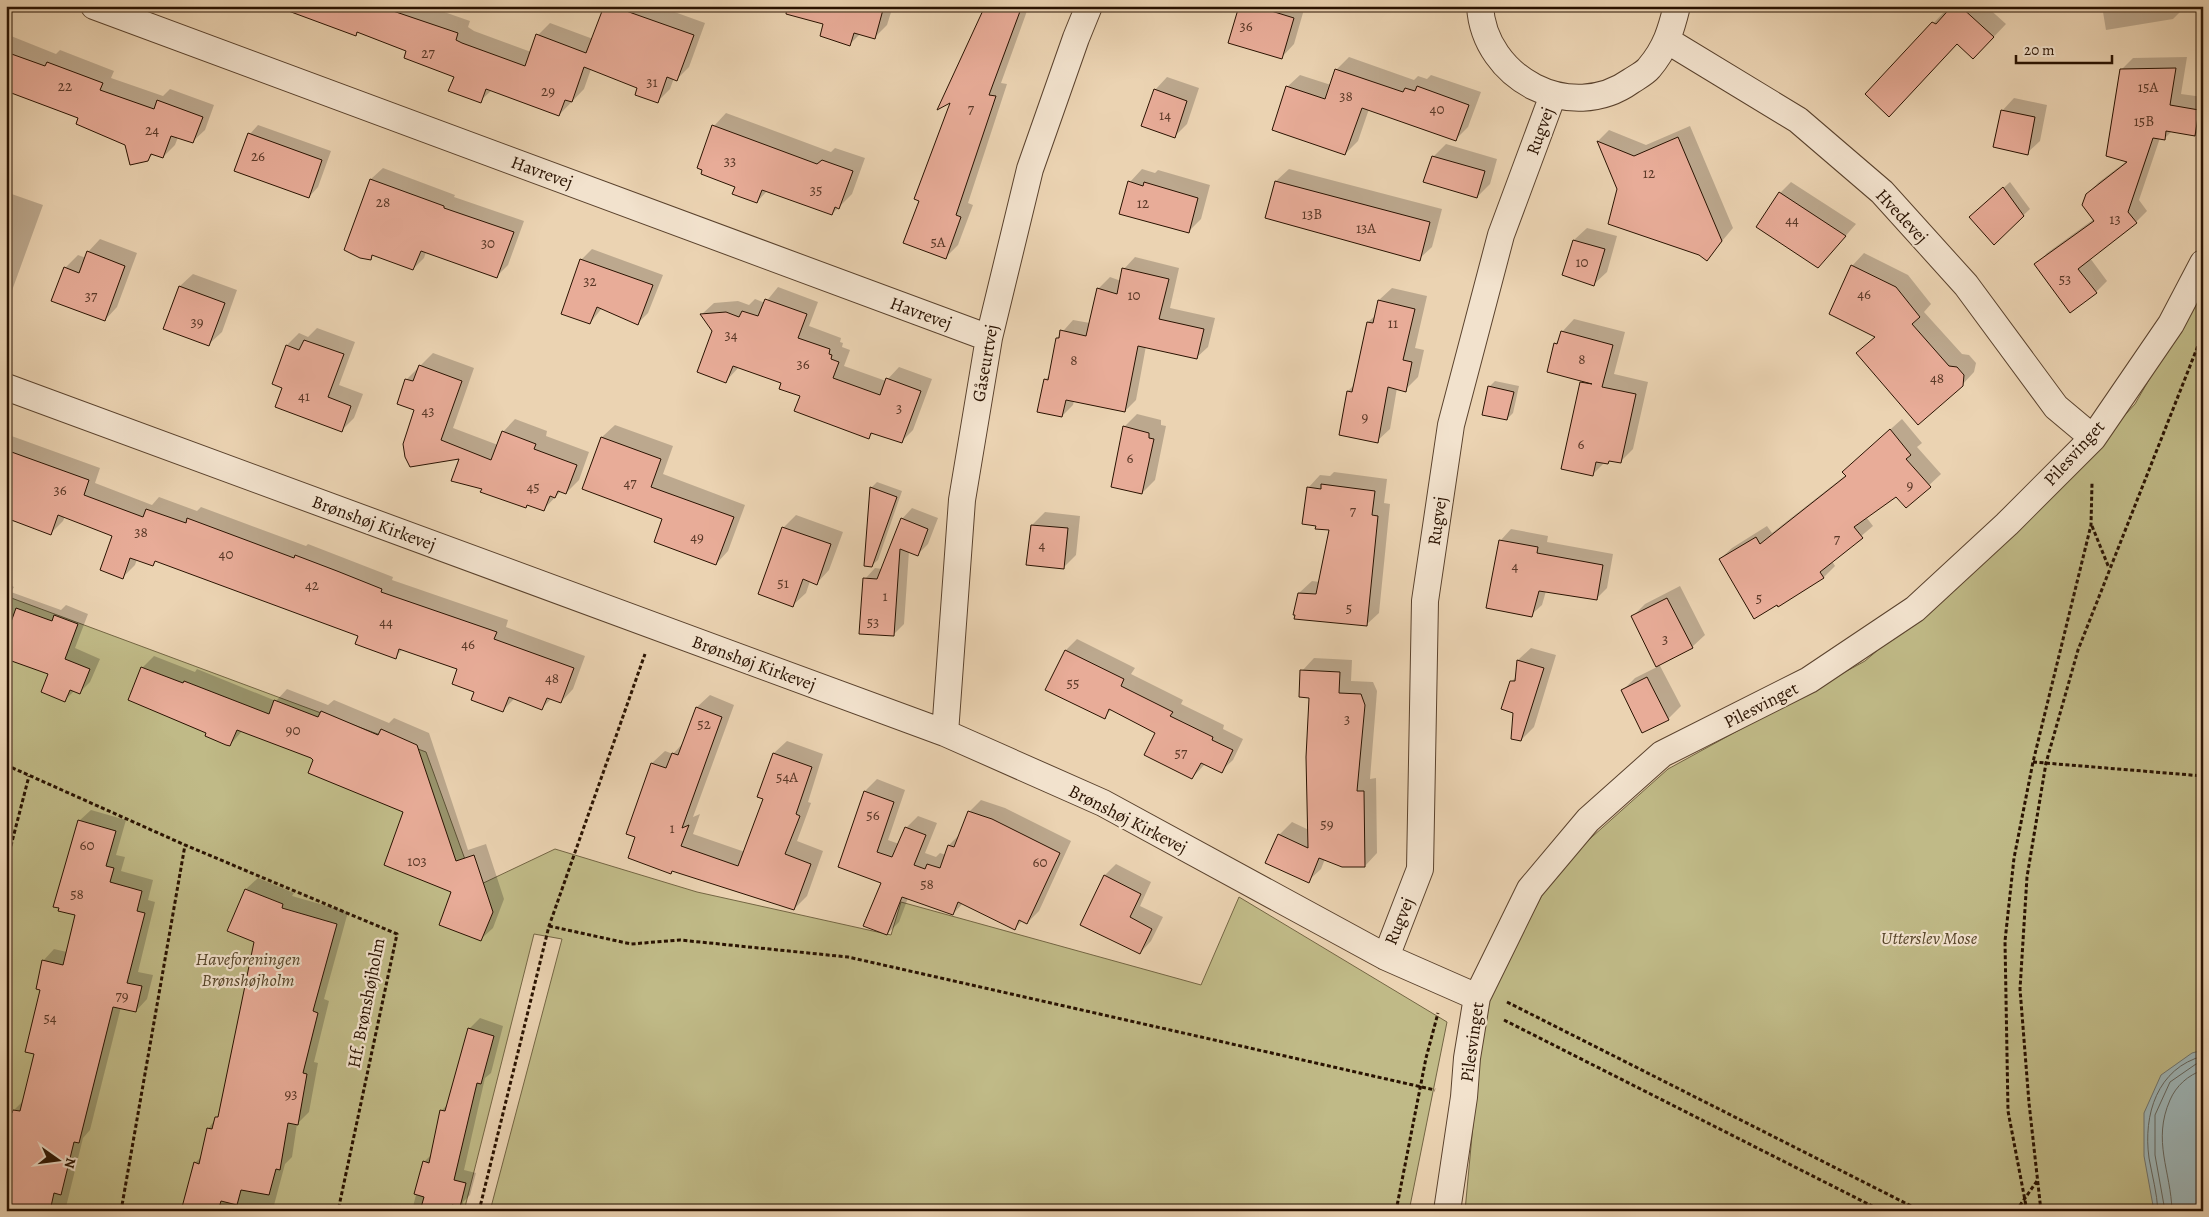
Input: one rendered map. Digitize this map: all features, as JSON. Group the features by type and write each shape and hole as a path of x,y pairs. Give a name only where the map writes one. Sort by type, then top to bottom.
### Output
{"street":[{"name":"Havrevej","path":"94,6 989,338"},
{"name":"Gåseurtvej","path":"945,734 962,500 989,338 1030,169 1089,6"},
{"path":"1480,6 1480,21 1494,54 1520,80 1553,95 1587,98 1620,89 1648,69 1668,41 1677,6"},
{"name":"Hvedevej","path":"1668,41 1798,120 1882,192 1966,285 2056,407 2092,438"},
{"name":"Rugvej","path":"1386,957 1420,869 1425,601 1451,425 1501,235 1553,95"},
{"name":"Pilesvinget","path":"1447,1211 1477,997 1530,889 1588,820 1662,754 1809,680 1915,609 2007,524 2092,438 2171,324 2203,263"},
{"name":"Brønshøj Kirkevej","path":"6,387 945,734 1103,803 1386,957 1477,997"}],"path":[{"path":"2041,1211 2029,1103 2020,990 2027,878 2046,763 2078,650 2203,333"},
{"path":"2027,1211 2008,1111 2005,941 2014,858 2033,762 2091,525 2110,569"},
{"path":"479,1211 549,926 654,626"},
{"path":"2033,762 2203,776"},
{"name":"Hf. Brønshøjholm","path":"6,765 186,845 397,934 338,1211"},
{"path":"6,865 29,776"},
{"path":"122,1211 186,845"},
{"path":"549,926 631,944 680,940 848,957 1464,1097"},
{"path":"1396,1211 1422,1087 1426,1058 1445,983"},
{"path":"1477,997 1509,1024 1882,1211"},
{"path":"1477,997 1511,1003 1921,1211"},
{"path":"2016,1211 2038,1180"}],"green space":[{"name":"Utterslev Mose","path":"2203,286 2203,1211 1465,1211 1484,1006 1551,878 1593,836 1668,769 1865,661 2029,521 2135,404"},
{"name":"Haveforeningen Brønshøjholm","path":"6,596 426,752 475,887 555,849 697,892 891,935 901,902 1201,985 1239,897 1447,1022 1409,1211 490,1211 562,939 534,934 464,1211 6,1211"}],"water":[{"path":"2203,1050 2203,1211 2154,1211 2144,1156 2144,1113 2161,1075 2192,1053"}],"building":[{"path":"283,6 395,6 393,11 458,33 456,40 462,43 525,66 536,34 586,53 604,6 612,6 694,35 677,81 667,77 658,103 635,95 637,88 584,67 572,102 565,100 559,116 486,89 481,103 448,91 454,77 404,58 406,51 357,32 356,36 283,9"},
{"path":"787,6 884,6 875,39 854,33 850,46 820,36 823,24 786,14"},
{"path":"985,6 1022,6 989,95 996,96 956,215 961,217 946,259 903,243 919,201 914,199 950,103 937,110"},
{"path":"1239,6 1255,6 1294,18 1282,59 1228,43"},
{"path":"1952,6 1960,6 1994,37 1973,59 1957,44 1889,117 1865,94 1932,22 1936,24"},
{"path":"6,52 45,66 47,62 103,83 100,90 154,109 157,100 203,117 193,143 171,136 163,158 151,154 148,161 130,165 125,145 76,124 78,118 6,91"},
{"path":"2176,68 2170,105 2199,110 2195,136 2166,131 2165,140 2153,138 2128,212 2137,223 2078,269 2097,293 2070,313 2034,264 2094,221 2082,205 2086,194 2127,162 2106,156 2120,69"},
{"path":"1335,69 1403,92 1405,88 1415,91 1417,86 1469,105 1456,141 1362,108 1345,155 1272,130 1286,86 1325,99"},
{"path":"1154,89 1187,101 1175,138 1141,126"},
{"path":"2001,110 2035,117 2028,155 1993,147"},
{"path":"712,125 817,164 822,160 853,171 839,209 835,207 832,215 762,190 757,203 732,194 735,187 701,174 702,170 697,168"},
{"path":"248,133 322,160 309,198 234,171"},
{"path":"1678,137 1722,241 1707,261 1699,255 1608,224 1617,189 1597,141 1634,156"},
{"path":"1432,156 1485,171 1477,198 1423,182"},
{"path":"370,179 444,206 444,208 514,232 497,278 421,251 413,270 372,255 371,260 360,258 344,250"},
{"path":"1128,181 1143,186 1144,182 1198,198 1189,233 1119,214"},
{"path":"1275,181 1430,222 1420,261 1265,218"},
{"path":"2003,187 2024,216 1994,245 1969,217"},
{"path":"1779,192 1846,236 1818,268 1756,227"},
{"path":"1573,240 1605,249 1594,286 1562,275"},
{"path":"87,251 125,266 105,321 51,301 64,267 79,273"},
{"path":"580,259 653,285 638,325 597,307 590,324 561,314"},
{"path":"1851,265 1896,287 1920,317 1912,324 1949,366 1957,367 1964,375 1963,386 1918,425 1856,353 1875,337 1829,314"},
{"path":"1122,268 1169,279 1159,319 1204,329 1197,359 1138,346 1125,412 1066,400 1062,417 1037,412 1044,379 1048,380 1056,338 1059,338 1060,330 1086,336 1097,288 1117,294"},
{"path":"179,286 225,303 209,346 163,329"},
{"path":"765,299 807,314 798,338 830,349 831,359 839,362 833,378 880,395 886,378 921,391 902,443 871,433 869,439 794,411 800,396 779,389 781,383 733,366 726,383 697,372 712,331 700,314 726,312 739,317 742,311 758,316"},
{"path":"1378,300 1415,309 1403,360 1412,362 1406,392 1388,387 1378,443 1339,435 1347,391 1352,392 1367,322 1373,323"},
{"path":"1561,331 1613,345 1602,387 1636,394 1621,463 1609,461 1608,464 1596,462 1593,476 1561,469 1580,382 1592,384 1547,372 1554,343 1557,344"},
{"path":"304,340 344,354 328,397 351,406 342,432 275,407 282,388 272,384 286,345 299,350"},
{"path":"419,365 462,381 441,440 491,460 502,431 536,444 534,449 577,465 566,494 558,491 555,498 550,496 544,511 527,505 526,508 480,492 482,489 451,481 459,459 410,467 405,457 403,444 414,410 397,404 405,379 413,381"},
{"path":"1488,386 1514,392 1507,420 1482,415"},
{"path":"1123,426 1149,433 1149,438 1154,439 1142,494 1111,487"},
{"path":"1890,429 1911,455 1906,459 1931,487 1906,508 1896,497 1854,527 1863,538 1820,572 1824,578 1778,607 1777,605 1754,619 1719,559 1756,537 1760,544 1846,476 1842,472"},
{"path":"601,437 661,459 651,487 734,517 716,565 654,542 662,519 582,489"},
{"path":"6,450 89,480 84,495 143,517 146,509 186,523 187,518 294,558 295,555 382,589 381,592 497,632 494,639 574,668 561,703 547,698 542,710 509,697 503,712 471,700 474,692 452,684 457,669 399,649 396,659 355,644 358,636 155,561 153,566 130,558 123,579 100,570 112,536 58,515 51,535 6,518"},
{"path":"1321,484 1375,491 1372,515 1378,516 1367,626 1294,619 1295,615 1293,615 1298,593 1316,594 1329,530 1315,529 1316,526 1302,524 1307,487 1321,489"},
{"path":"870,487 897,497 872,567 864,566"},
{"path":"901,518 928,529 918,556 900,549 894,636 859,634 863,578 877,579"},
{"path":"1031,525 1068,528 1064,569 1026,565"},
{"path":"782,527 831,544 817,585 803,579 793,607 758,594"},
{"path":"1499,540 1538,547 1537,553 1603,565 1597,600 1539,591 1532,617 1486,608"},
{"path":"1667,598 1693,648 1656,667 1631,616"},
{"path":"16,608 52,621 54,615 78,624 65,659 90,669 80,694 70,690 65,702 41,692 48,674 6,659 6,636"},
{"path":"1065,650 1124,679 1121,686 1173,712 1170,716 1213,737 1212,740 1233,750 1222,773 1201,763 1192,779 1144,755 1155,733 1109,709 1105,719 1045,690"},
{"path":"1517,660 1544,668 1521,741 1511,739 1513,713 1501,709 1510,681 1515,681"},
{"path":"141,667 183,683 184,681 269,714 274,700 318,717 321,711 378,735 381,729 417,745 456,861 474,855 493,912 481,941 439,925 451,892 384,865 403,812 308,773 313,760 311,758 237,730 230,746 226,745 205,736 206,733 128,700"},
{"path":"1300,670 1340,672 1339,693 1361,694 1365,705 1357,791 1364,791 1365,867 1342,867 1319,858 1309,883 1265,863 1278,834 1308,848 1306,757 1309,698 1299,697"},
{"path":"1647,677 1669,720 1642,733 1621,690"},
{"path":"696,707 722,717 682,828 689,825 681,846 738,866 763,799 757,797 773,753 812,767 796,814 800,816 785,854 811,864 794,910 672,871 671,874 628,858 635,837 626,834 651,763 666,768 672,753 678,755"},
{"path":"864,791 894,802 877,852 892,857 905,827 926,835 914,865 925,869 927,864 940,868 948,845 954,847 968,811 992,819 1060,853 1027,924 1019,920 1015,930 958,902 953,915 902,897 887,935 863,926 881,883 838,867"},
{"path":"78,820 116,831 106,866 114,868 110,882 142,891 137,911 145,913 127,983 142,986 136,1012 113,1007 79,1143 74,1142 61,1195 54,1193 50,1211 22,1211 6,1207 6,1112 20,1111 34,1054 25,1052 40,990 36,989 42,960 63,965 75,915 58,911 59,908 53,907"},
{"path":"1104,875 1141,894 1130,917 1152,929 1140,954 1080,925"},
{"path":"245,889 283,904 282,908 337,924 313,1011 318,1013 303,1073 307,1074 298,1125 288,1123 280,1170 276,1169 269,1195 241,1190 237,1205 221,1201 218,1211 181,1211 194,1162 199,1164 207,1128 212,1129 215,1117 218,1117 254,942 227,931"},
{"path":"468,1028 494,1036 481,1084 477,1083 454,1180 466,1183 460,1207 452,1205 450,1211 420,1211 424,1197 414,1194 423,1161 429,1163 440,1110 445,1111"}]}
